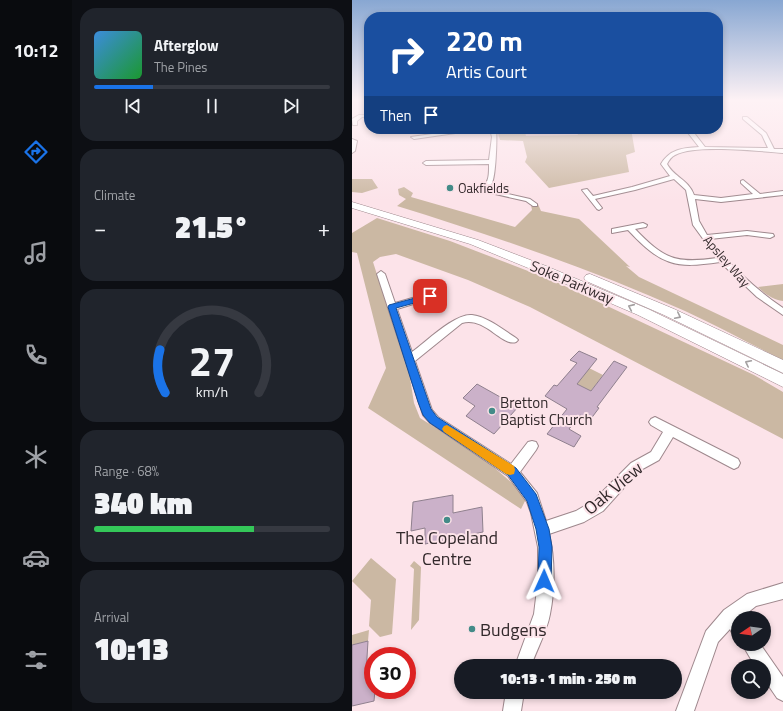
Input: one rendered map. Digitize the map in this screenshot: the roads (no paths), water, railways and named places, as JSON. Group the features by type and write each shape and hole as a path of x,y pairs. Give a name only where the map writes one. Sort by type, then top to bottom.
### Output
{"highway":[{"name":"Soke Parkway","path":"352,199 430,220 521,250 623,291 783,367"},
{"name":"Soke Parkway","path":"352,205 474,242 542,269 643,312 783,381"}],"street":[{"path":"414,137 437,134"},
{"path":"481,190 489,184 491,179 493,169 492,162 494,134"},
{"path":"692,134 702,148"},
{"path":"764,134 772,150"},
{"path":"352,141 354,141 352,151"},
{"name":"Apsley Way","path":"783,151 702,148 684,150 668,156 664,164 667,172 684,184 689,190 697,224 705,237 723,259 757,294 783,312"},
{"path":"426,163 492,162"},
{"path":"591,198 633,189 674,177"},
{"path":"743,182 759,196"},
{"path":"471,187 528,200 535,205"},
{"path":"585,190 599,208"},
{"path":"690,196 721,200 783,193"},
{"path":"615,231 642,225"},
{"path":"630,228 651,250 662,258 683,263 701,263 723,259"},
{"path":"705,237 747,233 770,236"},
{"path":"381,274 427,412 434,420 512,472 532,498 542,529 545,547 544,581 542,614 526,659"},
{"path":"392,307 430,296"},
{"path":"409,360 459,321 465,319 471,318 478,320 513,340"},
{"path":"655,422 734,463"},
{"name":"Oak View","path":"542,529 579,517 598,506 635,467 655,456 671,430"},
{"path":"512,472 532,446"},
{"path":"742,611 752,599 783,591"},
{"path":"685,711 712,637 731,623"},
{"path":"755,651 783,692"},
{"path":"512,711 514,699"}],"place":[{"name":"Oakfields","path":"450,188"},
{"name":"Bretton Baptist Church","path":"492,411"},
{"name":"The Copeland Centre","path":"447,520"},
{"name":"Budgens","path":"472,629"}]}
